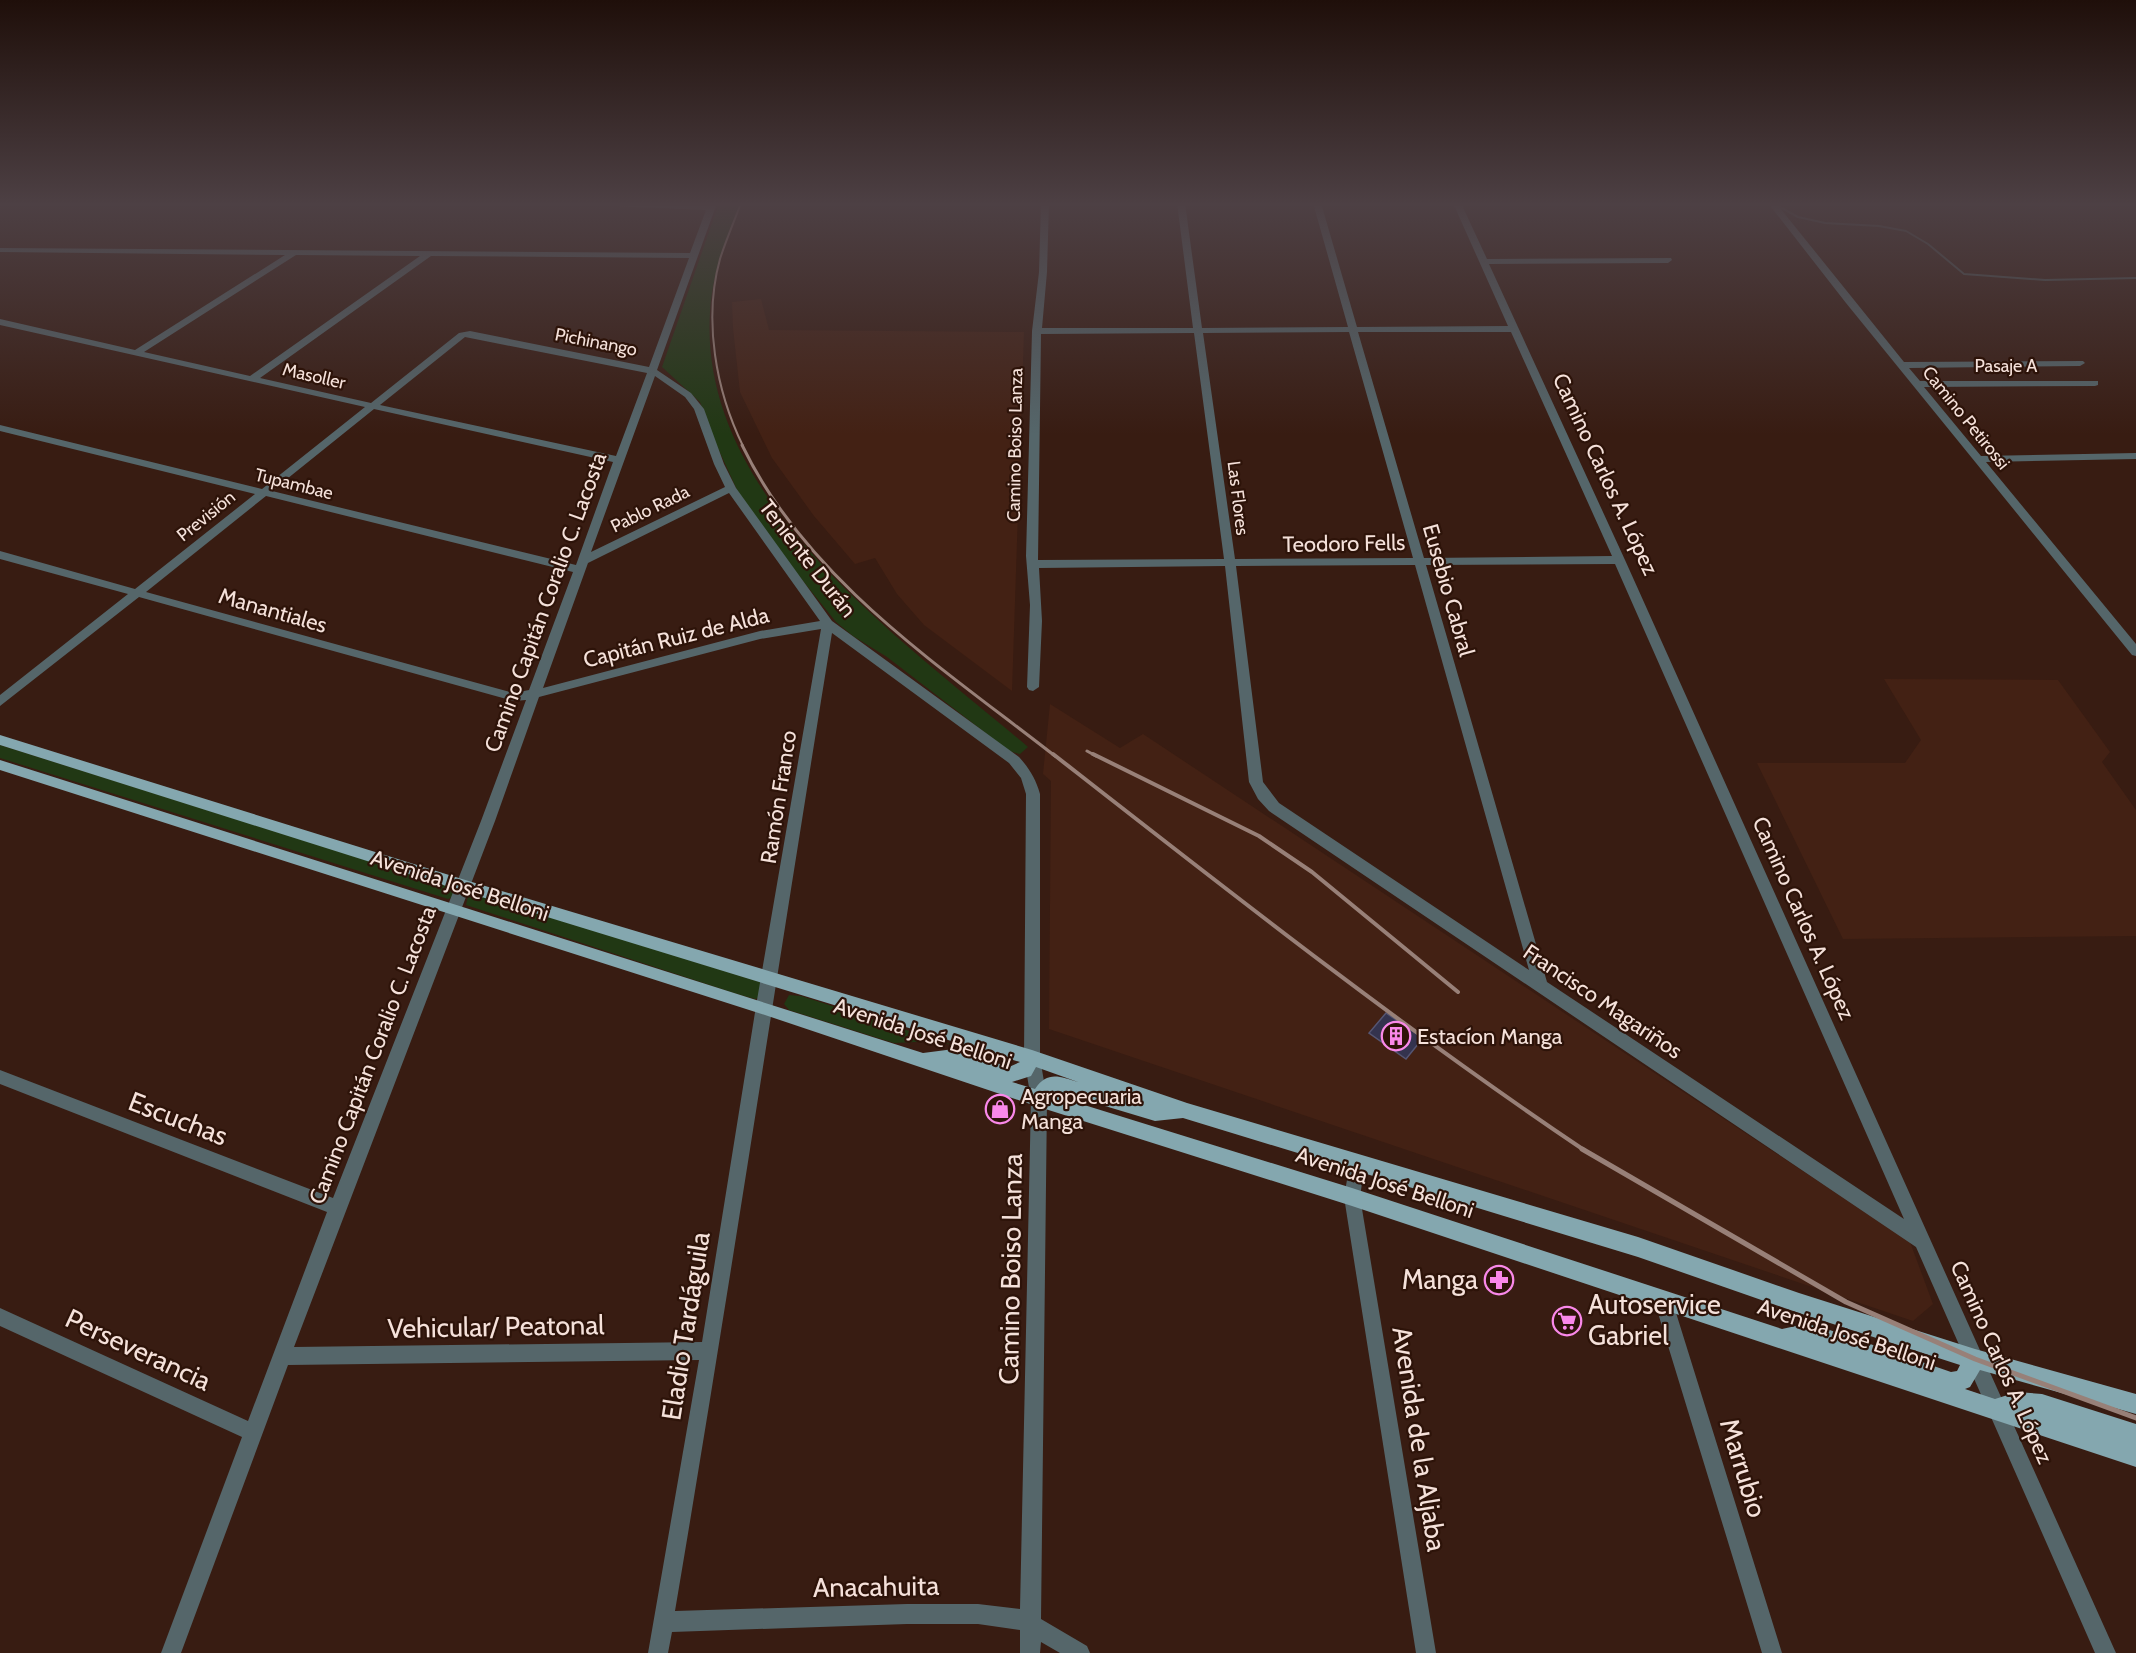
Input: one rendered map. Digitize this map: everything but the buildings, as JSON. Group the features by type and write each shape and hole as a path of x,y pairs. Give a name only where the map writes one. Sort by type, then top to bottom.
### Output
{"main road":[{"name":"Avenida José Belloni","path":"0,740 462,885 1032,1058 1187,1111 1638,1247 1799,1304 1975,1359 2136,1404"},
{"name":"Avenida José Belloni","path":"0,765 765,1008 1039,1099 1352,1197 1779,1340 2136,1456"},
{"path":"918,1058 954,1057 1009,1075 1025,1070 1032,1058"},
{"path":"1039,1099 1048,1084 1055,1083 1155,1113 1187,1111"},
{"path":"1779,1340 1805,1334 1821,1337 1951,1382 1963,1380 1975,1359"},
{"path":"1996,1410 2017,1402 2042,1404 2136,1435"}],"street":[{"path":"136,353 251,280"},
{"path":"252,379 392,280"},
{"name":"Camino Capitán Coralio C. Lacosta","path":"171,1653 535,694 686,280"},
{"name":"Camino Boiso Lanza","path":"1033,687 1036,631 1034,564 1037,331 1041,280"},
{"name":"Las Flores","path":"1191,280 1230,564 1256,782 1263,795"},
{"name":"Eusebio Cabral","path":"1340,280 1541,987"},
{"name":"Camino Carlos A. López","path":"1490,280 1619,560 2106,1653"},
{"name":"Camino Petirossi","path":"1834,280 2136,652"},
{"name":"Masoller","path":"0,322 602,458 620,460"},
{"path":"1037,331 1512,329"},
{"name":"Pichinango","path":"462,334 653,371"},
{"name":"Previsión","path":"0,702 462,334"},
{"path":"1902,365 2080,363"},
{"name":"Teniente Durán","path":"653,371 688,395 699,409 719,464 731,488 828,624 1014,760 1025,770 1030,780"},
{"name":"Pasaje A","path":"1917,384 2095,383"},
{"name":"Tupambae","path":"0,428 261,493 582,565"},
{"path":"1978,459 2136,456"},
{"name":"Pablo Rada","path":"582,565 731,488"},
{"name":"Manantiales","path":"0,555 514,697 535,694"},
{"name":"Teodoro Fells","path":"1034,564 1619,560"},
{"name":"Capitán Ruiz de Alda","path":"535,694 759,635 828,624"},
{"name":"Ramón Franco","path":"765,1008 828,624"},
{"name":"Camino Boiso Lanza","path":"1030,780 1033,794 1032,1058 1039,1099 1030,1653"},
{"name":"Francisco Magariños","path":"1263,795 1274,807 1921,1241"},
{"name":"Eladio Tardáguila","path":"658,1653 710,1351 765,1008"},
{"name":"Escuchas","path":"0,1077 338,1208"},
{"name":"Avenida de la Aljaba","path":"1357,1163 1352,1197 1426,1653"},
{"name":"Marrubio","path":"1663,1300 1772,1653"},
{"name":"Perseverancia","path":"0,1317 254,1433"},
{"name":"Vehicular/ Peatonal","path":"283,1356 710,1351"},
{"name":"Anacahuita","path":"663,1622 907,1614 978,1614 1016,1618 1080,1653"}],"shaded area":[{"path":"761,299 769,330 1024,332 1012,691 924,625 897,594 875,558 855,564 814,516 772,458 740,392 733,328 732,302"},
{"path":"1884,679 2058,680 2110,752 2102,762 2136,810 2136,936 1843,939 1757,763 1905,763 1921,740"},
{"path":"1050,704 1120,748 1143,734 1910,1242 1933,1304 1913,1321 1049,1029 1051,781 1043,774"}],"green space":[{"path":"692,280 715,280 710,312 715,380 737,444 772,504 818,560 869,612 1028,747 1020,754 1009,751 887,657 853,636 836,622 787,561 738,492 710,431 700,402 662,367"},
{"path":"0,745 456,888 452,897 448,899 0,758"},
{"path":"474,893 760,982 762,997 755,999 734,993 466,905 468,896"},
{"path":"789,995 801,996 987,1056 938,1041 894,1043 789,1010 784,1004"}],"railway":[{"path":"715,280 713,306 715,355 726,402 743,446"},
{"path":"742,445 769,493 802,538 839,579 923,654 1055,756"},
{"path":"1087,751 1096,756"},
{"path":"1053,754 1381,1007 1584,1150"},
{"path":"1093,754 1259,836 1312,872 1458,992"},
{"path":"1582,1149 1846,1302 1975,1359 2136,1418"}],"place":[{"name":"Estacíon Manga","path":"1396,1036"},
{"name":"Agropecuaria Manga","path":"1000,1109"},
{"name":"Manga","path":"1499,1280"},
{"name":"Autoservice Gabriel","path":"1567,1321"}]}
